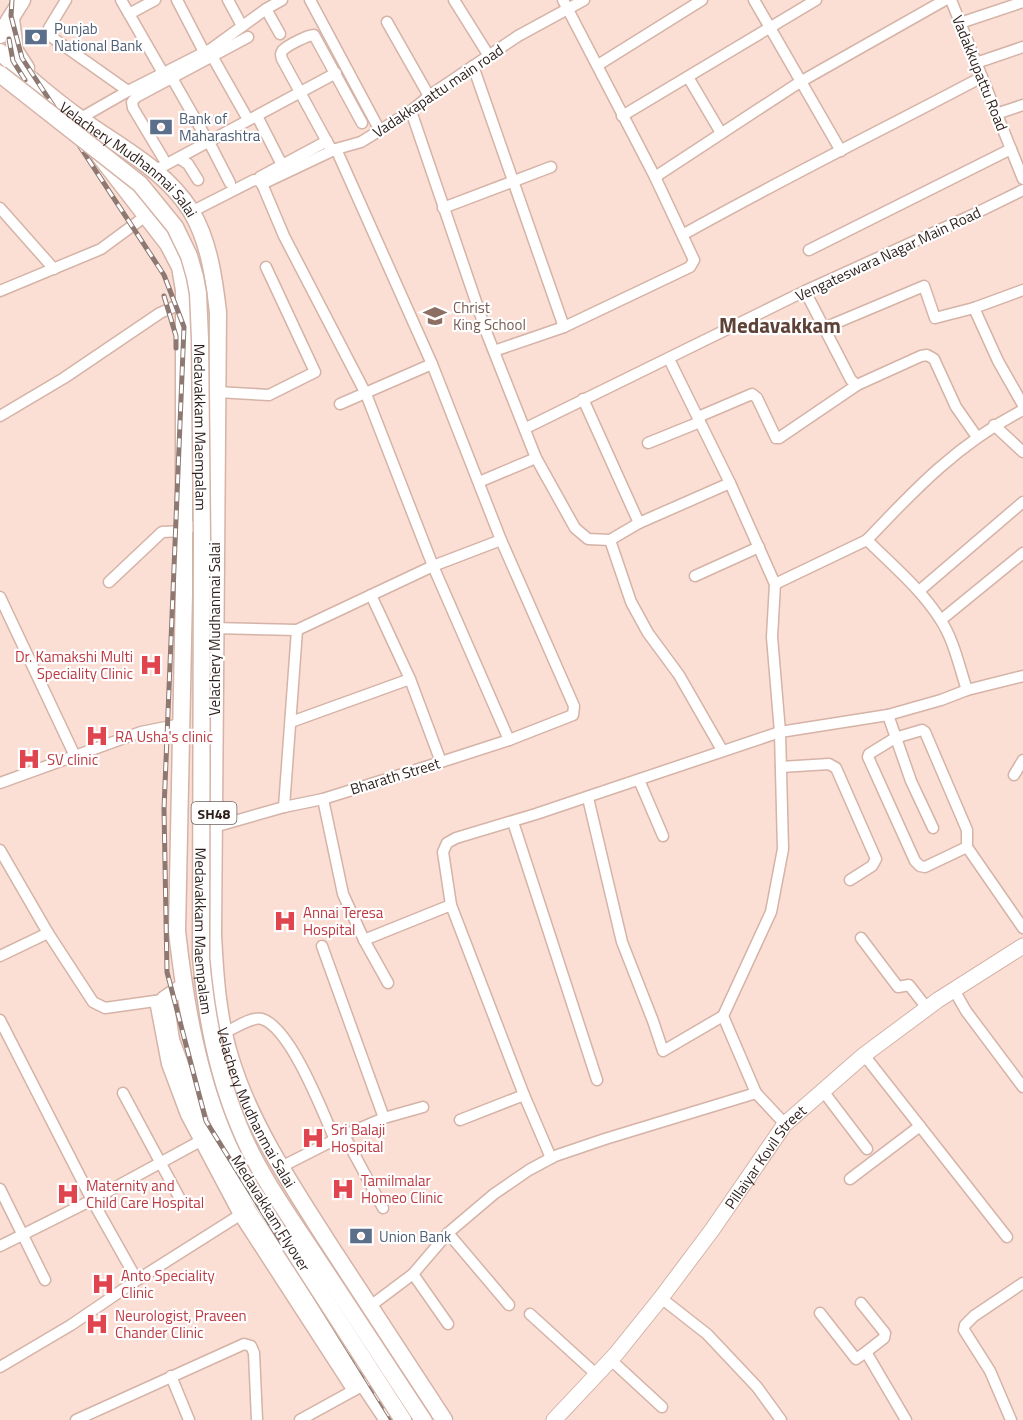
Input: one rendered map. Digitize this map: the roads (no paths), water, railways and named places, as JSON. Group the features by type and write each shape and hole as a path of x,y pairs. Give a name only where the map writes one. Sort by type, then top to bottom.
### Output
{"main road":[{"path":"0,35 22,0"},
{"path":"11,19 15,51 50,96"},
{"name":"Velachery Mudhanmai Salai","path":"0,52 79,119 155,165 191,212 209,257 218,312 214,628 215,976 224,1033 231,1062 253,1116 281,1167 444,1420"},
{"name":"Medavakkam Maempalam","path":"0,74 140,184 165,212 189,256 198,293 200,339 201,958 209,1022 222,1082 238,1125 255,1160 423,1420"},
{"name":"Velachery Mudhanmai Salai","path":"0,80 17,84 68,121 147,215 168,244 180,267 183,290 184,531 177,931 184,986"},
{"path":"180,267 209,257"},
{"path":"184,986 160,1000 204,1140 243,1213 362,1389 388,1420"},
{"name":"Medavakkam Flyover","path":"184,986 199,1059 227,1142 247,1179 404,1420"},
{"path":"362,1389 407,1364"}],"street":[{"path":"66,0 49,28 50,36 128,91"},
{"path":"121,0 207,139 230,183"},
{"path":"129,14 155,0"},
{"path":"177,0 208,54 282,165"},
{"path":"228,0 242,26"},
{"path":"208,54 242,26 282,0"},
{"path":"454,0 489,56"},
{"name":"Vadakkapattu main road","path":"191,212 254,180 259,181 332,147 361,142 411,111 429,96 565,5 584,0"},
{"path":"598,65 702,0"},
{"path":"754,0 841,151"},
{"path":"622,116 816,0"},
{"path":"655,177 800,82 945,0"},
{"name":"Vadakkupattu Road","path":"951,0 1023,179"},
{"path":"311,1 380,129"},
{"path":"960,23 1023,2"},
{"path":"494,351 564,327 690,267 694,260 684,234 565,5"},
{"path":"266,9 280,34"},
{"path":"387,22 429,96"},
{"path":"183,626 297,630 433,566 501,540 432,364 332,147 281,54 283,50 307,36 314,35 362,123"},
{"path":"79,119 128,91 248,37"},
{"path":"976,63 1023,47"},
{"path":"473,66 564,327"},
{"path":"155,165 336,73"},
{"path":"155,165 132,102 167,75"},
{"path":"688,77 721,133"},
{"path":"684,234 772,184 841,151 982,77"},
{"path":"251,116 288,94"},
{"path":"996,114 1023,105"},
{"path":"411,111 494,351 537,458 575,528 588,539 610,540 639,523 730,483"},
{"path":"155,165 179,158 207,139"},
{"path":"332,147 282,165 261,180 284,236 366,394 433,566 509,740"},
{"path":"809,250 1011,149"},
{"path":"179,158 188,164 198,180"},
{"path":"443,208 551,167"},
{"name":"Vengateswara Nagar Main Road","path":"526,428 805,291 1023,190"},
{"path":"0,208 54,268"},
{"path":"0,291 101,249 147,215"},
{"path":"217,392 269,395 315,372 266,267"},
{"path":"824,328 924,286 935,318 974,308 1023,290"},
{"path":"805,291 851,380 857,385"},
{"path":"0,416 64,378 160,312 183,303"},
{"path":"974,308 998,360 1023,405"},
{"path":"648,443 752,394 757,398 778,438 857,385 927,355 934,359 956,407 977,437"},
{"path":"588,798 622,942 663,1052 723,1016 771,912 783,849 780,732 772,637 775,584 730,483 669,358"},
{"path":"340,404 432,364"},
{"path":"583,399 639,523"},
{"path":"775,584 867,540 923,481 977,437 1023,410"},
{"path":"994,425 1023,452"},
{"path":"479,482 537,458"},
{"path":"919,591 1023,502"},
{"path":"109,582 162,532 184,531 215,516"},
{"name":"Bharath Street","path":"214,827 284,807 323,799 441,762 509,740 573,714 574,706 501,540"},
{"path":"610,540 631,602 648,633 679,675 722,750"},
{"path":"867,540 919,591 941,620 953,644 966,690"},
{"path":"695,576 759,547"},
{"path":"941,620 1023,553"},
{"path":"370,595 410,679 441,762"},
{"path":"0,597 75,756"},
{"path":"284,807 297,630"},
{"path":"551,1158 524,1095 451,905 443,852 447,843 456,838 588,798 722,750 780,732 888,715 941,700 966,690 1023,676"},
{"path":"291,722 410,679"},
{"path":"888,715 911,781 933,828"},
{"path":"1,779 141,732 181,724"},
{"path":"968,847 925,867 920,866 915,861 868,755 895,738 922,730 926,734 966,830 968,847 1023,927"},
{"path":"1014,776 1023,760"},
{"path":"781,767 829,764 836,768 876,859 872,866 850,880"},
{"path":"639,780 663,836"},
{"path":"323,799 343,894 364,940 388,983"},
{"path":"513,822 597,1080"},
{"path":"0,850 48,933 93,1002 105,1008 160,1000"},
{"path":"364,940 451,905"},
{"path":"0,956 48,933"},
{"path":"861,938 898,987 909,985 927,1008"},
{"path":"322,945 384,1118"},
{"name":"Pillaiyar Kovil Street","path":"554,1420 611,1360 661,1298 712,1230 785,1124 864,1055 927,1008 1023,946"},
{"path":"954,990 966,1011 1023,1087"},
{"path":"723,1016 756,1093 785,1124"},
{"path":"224,1033 255,1019 262,1019 284,1038 297,1056 339,1137 383,1208"},
{"path":"0,1020 92,1200 137,1280"},
{"path":"864,1055 1007,1237"},
{"path":"823,1091 867,1149"},
{"path":"123,1093 180,1199"},
{"path":"369,1306 413,1274 448,1233 494,1194 529,1170 551,1158 604,1139 756,1093"},
{"path":"460,1120 524,1095"},
{"path":"281,1167 339,1137 384,1118 423,1107"},
{"path":"850,1179 920,1126"},
{"path":"0,1246 204,1140"},
{"path":"0,1189 45,1280"},
{"path":"0,1367 71,1325 243,1213"},
{"path":"448,1233 509,1305"},
{"path":"413,1274 448,1324"},
{"path":"1011,1420 990,1371 964,1330 965,1325 974,1316 1023,1283"},
{"path":"661,1298 707,1334 757,1387 781,1420"},
{"path":"820,1313 856,1359 884,1338 885,1333 861,1303"},
{"path":"530,1314 597,1375"},
{"path":"76,1420 98,1416 171,1376 244,1344 251,1346 255,1365 257,1420"},
{"path":"866,1352 904,1419"},
{"path":"611,1360 662,1407"},
{"path":"171,1376 189,1420"},
{"path":"300,1420 362,1389"}],"railway":[{"path":"12,0 11,16 22,58 164,275 184,327 164,809 167,972 206,1121 392,1420"},
{"path":"9,39 13,61 25,80"},
{"path":"164,296 176,336 176,348"}],"place":[{"name":"Punjab National Bank","path":"36,37"},
{"name":"Bank of Maharashtra","path":"161,127"},
{"name":"Christ King School","path":"435,316"},
{"name":"Dr. Kamakshi Multi Speciality Clinic","path":"151,665"},
{"name":"RA Usha's clinic","path":"97,736"},
{"name":"SV clinic","path":"29,759"},
{"name":"Annai Teresa Hospital","path":"285,921"},
{"name":"Sri Balaji Hospital","path":"313,1138"},
{"name":"Tamilmalar Homeo Clinic","path":"343,1189"},
{"name":"Maternity and Child Care Hospital","path":"68,1194"},
{"name":"Union Bank","path":"361,1236"},
{"name":"Anto Speciality Clinic","path":"103,1284"},
{"name":"Neurologist, Praveen Chander Clinic","path":"97,1324"}],"district":[{"name":"Medavakkam","path":"780,325"}]}
